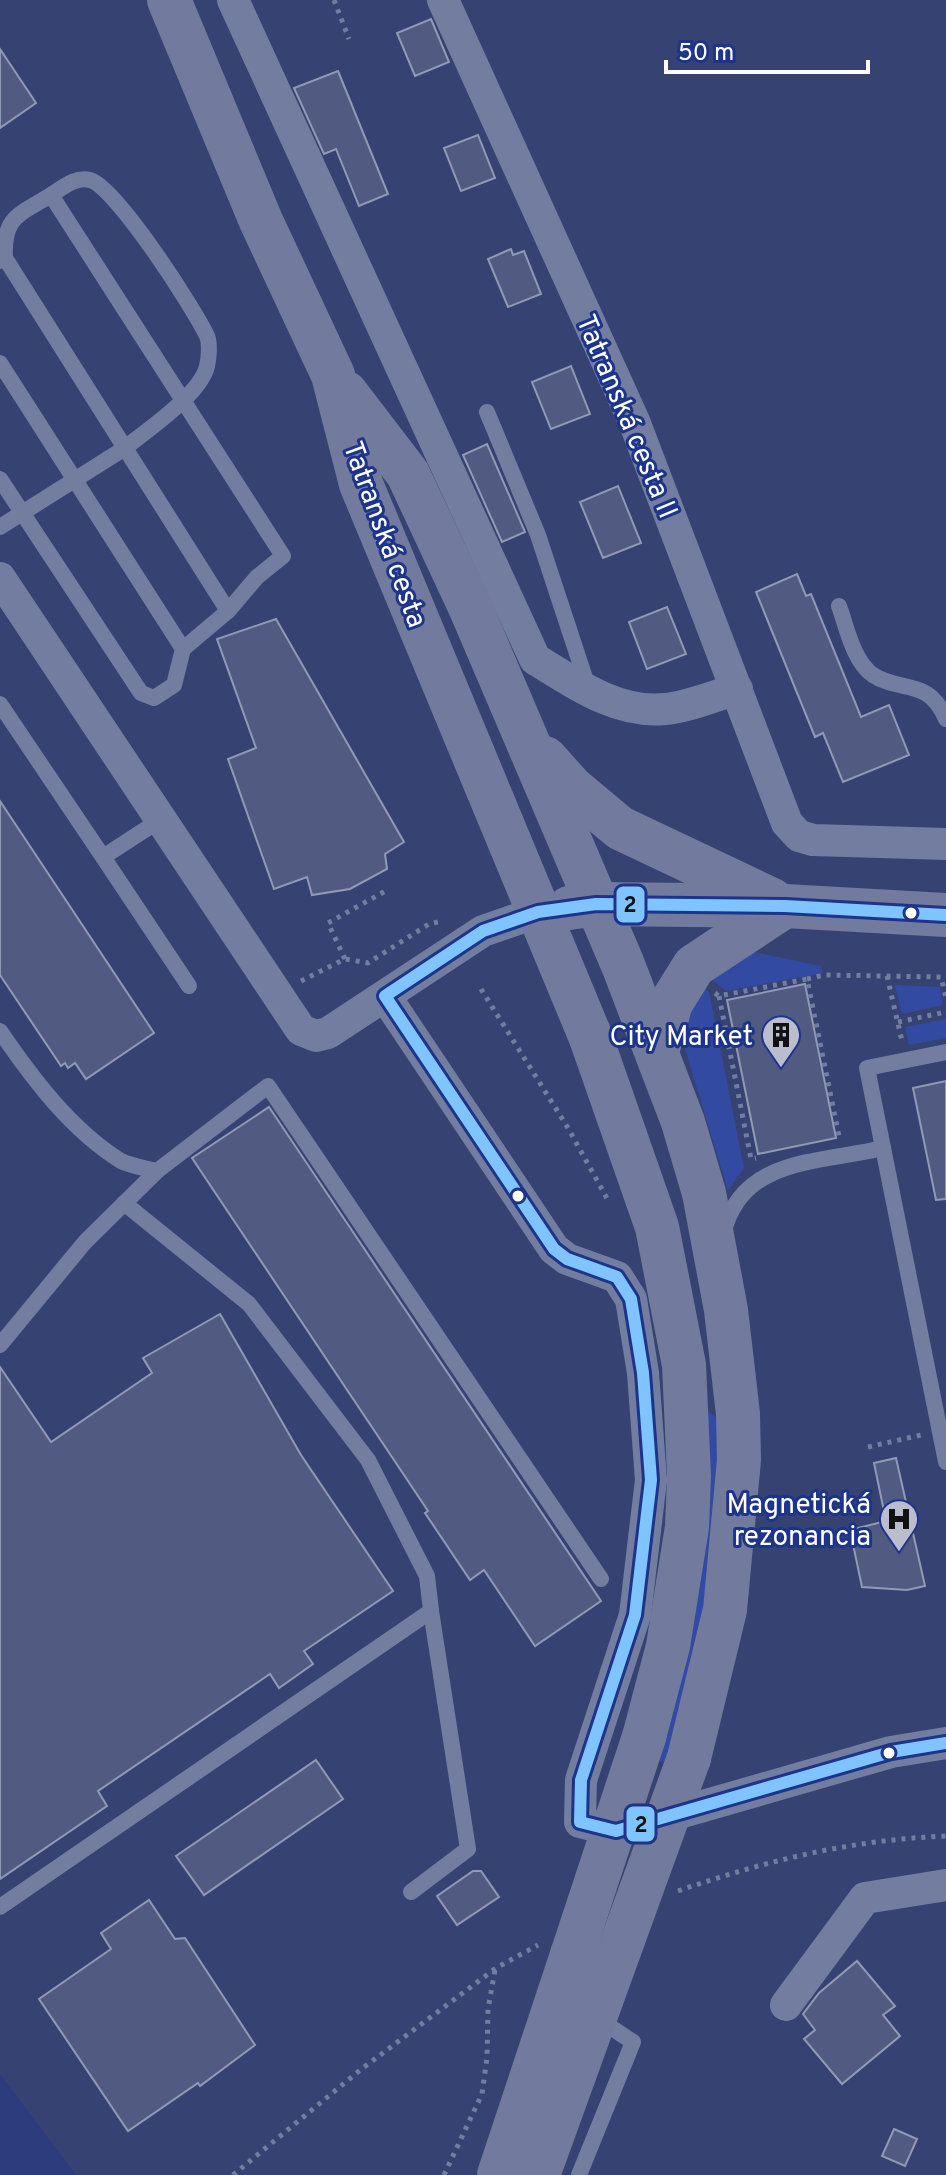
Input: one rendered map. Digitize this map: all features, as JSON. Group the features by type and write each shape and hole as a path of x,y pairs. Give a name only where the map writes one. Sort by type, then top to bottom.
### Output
{"main road":[{"name":"Tatranská cesta","path":"169,0 261,221 333,375 361,484 591,1038 645,1184 670,1280 684,1365 689,1445 687,1527 668,1646 644,1737 561,1947 499,2175"},
{"name":"Tatranská cesta","path":"333,375 408,474 528,739 657,1052 704,1193 717,1257 738,1414 739,1460 725,1610 689,1758 538,2175"},
{"path":"528,739 571,787 620,828 785,906"},
{"path":"538,912 596,904 785,906 946,915"},
{"path":"657,1052 671,1003 694,966 785,906"}],"street":[{"path":"233,0 535,659 590,692 621,705 665,709 737,689"},
{"name":"Tatranská cesta II","path":"443,0 634,421 787,823 799,836 813,840 946,844"},
{"path":"0,578 301,1030 316,1036 328,1033 483,931 538,912"},
{"path":"385,996 554,1249 567,1259 617,1277 631,1299 643,1373 651,1480 635,1615 581,1780 580,1822 616,1831 891,1752 946,1743"},
{"path":"786,2005 865,1898 946,1885"}],"lane":[{"path":"0,527 24,515 125,448 183,400 207,368 209,339 153,250 102,184 87,178 70,182 12,219 4,233 2,259 125,448 228,611"},
{"path":"0,479 146,698 154,698 174,685 183,649 228,611 257,577 283,556 51,195"},
{"path":"0,363 183,649"},
{"path":"487,412 538,535 590,692"},
{"path":"839,606 858,659 874,676 909,685 930,697 946,719"},
{"path":"0,704 189,986"},
{"path":"103,857 160,820"},
{"path":"0,1031 80,1130 124,1162 157,1171"},
{"path":"946,1052 867,1068 946,1462"},
{"path":"0,1345 85,1242 157,1171 268,1086 601,1579"},
{"path":"717,1257 730,1209 755,1180 772,1171 883,1148"},
{"path":"124,1203 249,1304 359,1448 427,1576 468,1849 411,1892"},
{"path":"0,1907 431,1611"},
{"path":"579,2175 633,2042 594,2015"}],"path":[{"path":"334,0 349,39"},
{"path":"345,959 328,923 389,889"},
{"path":"276,994 345,959 368,963 429,924 444,920"},
{"path":"719,996 824,975 941,977 946,998"},
{"path":"887,976 903,1048"},
{"path":"807,979 845,1157"},
{"path":"709,988 719,996 751,1159 766,1156"},
{"path":"481,989 612,1210"},
{"path":"898,1022 946,1012"},
{"path":"868,1447 922,1435"},
{"path":"664,1896 775,1859 886,1839 946,1836"},
{"path":"233,2175 359,2071 496,1968 561,1947"},
{"path":"444,2175 482,2094 487,2058 488,2009 496,1968"}],"shaded area":[{"path":"749,951 821,966 823,973 726,991 704,973"},
{"path":"696,983 709,992 744,1168 728,1190 682,1039"},
{"path":"895,985 940,987 943,1005 902,1014"},
{"path":"946,1019 946,1038 909,1045 905,1027"},
{"path":"707,1410 717,1418 720,1478 709,1608 670,1764 657,1760"},
{"path":"0,2074 76,2175 0,2175"}],"building":[{"path":"431,19 449,62 415,76 397,33"},
{"path":"0,49 36,103 0,128"},
{"path":"338,71 388,194 359,206 336,149 324,154 294,88"},
{"path":"478,135 495,178 461,191 444,148"},
{"path":"511,249 513,255 524,251 541,294 508,307 488,259"},
{"path":"571,366 590,414 551,429 532,382"},
{"path":"487,444 525,532 502,542 463,455"},
{"path":"618,486 641,543 603,558 580,502"},
{"path":"797,574 806,596 811,594 861,717 889,705 909,755 843,782 823,733 815,737 756,592"},
{"path":"667,607 686,654 647,669 629,622"},
{"path":"276,619 404,842 385,854 387,869 350,889 312,895 307,877 274,889 228,759 256,748 217,639"},
{"path":"0,801 154,1033 86,1079 75,1063 68,1068 65,1063 61,1066 0,975"},
{"name":"City Market","path":"805,984 836,1138 758,1154 727,1000"},
{"path":"946,1081 946,1199 936,1200 913,1088"},
{"path":"269,1107 601,1601 535,1646 484,1570 470,1580 425,1513 428,1511 192,1158"},
{"path":"220,1314 301,1455 393,1591 304,1651 313,1664 279,1688 270,1674 98,1791 107,1806 0,1879 0,1367 51,1442 152,1373 143,1358"},
{"name":"Magnetická rezonancia","path":"896,1458 925,1586 907,1590 862,1587 850,1530 886,1521 874,1463"},
{"path":"316,1760 343,1799 204,1895 176,1856"},
{"path":"473,1871 481,1871 499,1897 457,1925 437,1896"},
{"path":"149,1900 175,1939 185,1938 255,2045 200,2086 198,2083 128,2131 39,1999 111,1949 101,1933"},
{"path":"857,1961 895,2006 883,2015 900,2036 842,2084 804,2039 815,2030 803,2014 819,1993"},
{"path":"894,2129 917,2139 905,2166 882,2156"}],"transit line":[{"name":"2","path":"946,915 785,906 596,904 538,912 483,931 385,996 554,1249 567,1259 617,1277 631,1299 643,1373 651,1480 635,1615 581,1780 580,1822 616,1831 891,1752 946,1743"}],"place":[{"name":"City Market","path":"781,1069"},
{"name":"Magnetická rezonancia","path":"899,1553"}]}
